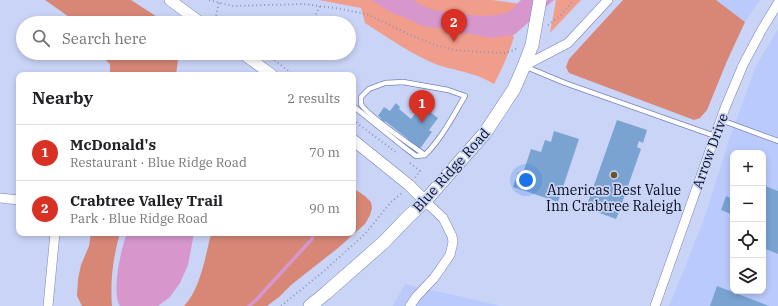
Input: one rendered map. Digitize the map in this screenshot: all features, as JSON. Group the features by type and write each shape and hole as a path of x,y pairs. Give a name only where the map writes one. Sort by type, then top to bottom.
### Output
{"main road":[{"name":"Blue Ridge Road","path":"310,306 384,242 425,201 485,133 514,89 524,66 526,46 540,0"}],"street":[{"path":"170,0 192,16"},
{"path":"524,66 568,43 608,0"},
{"name":"Arrow Drive","path":"655,306 720,120 744,65 761,31 778,3"},
{"path":"252,60 268,72"},
{"path":"356,142 404,181 443,218 452,236 453,242 450,255 434,278 416,296 410,306"},
{"path":"0,198 16,200"},
{"path":"48,306 55,236"}],"lane":[{"path":"524,66 715,136"},
{"path":"356,108 416,156 425,155 434,146 465,96 448,90 403,82 385,83 369,89 361,97 361,103 375,119 425,155"},
{"path":"720,120 778,141"}],"path":[{"path":"209,0 233,6 304,4 342,9 369,15 435,45 455,50 505,53 526,46"},
{"path":"543,29 560,16 574,0"},
{"path":"216,16 219,3"},
{"path":"315,16 320,6"},
{"path":"274,60 290,72"},
{"path":"356,122 402,157"},
{"path":"408,162 420,171 419,173"},
{"path":"281,306 324,272 365,234 391,202 401,195"}],"shaded area":[{"path":"45,0 131,0 156,16 68,16"},
{"path":"319,0 492,0 521,4 518,19 512,35 514,37 512,43 494,84 463,71 438,65 410,51 365,23 361,8"},
{"path":"371,0 413,0 433,10 457,14 485,16 509,12 521,0 554,0 514,35 491,38 422,26 392,13"},
{"path":"556,0 581,0 550,33"},
{"path":"623,0 716,0 745,22 707,110 700,118 694,120 569,73 566,67 569,59"},
{"path":"716,0 760,0 745,22"},
{"path":"778,29 778,306 669,306 704,219 730,137 756,66"},
{"path":"106,60 178,60 176,72 110,72 110,64"},
{"path":"356,190 371,202 372,208 365,224 356,232"},
{"path":"91,236 119,236 111,287 112,306 82,306 77,296 81,265 89,246"},
{"path":"126,236 193,236 188,265 180,283 170,297 158,306 120,306 117,300 116,291 122,249"},
{"path":"210,236 352,236 267,306 184,306 194,291 204,262"},
{"path":"405,284 501,306 393,306"}],"building":[{"path":"396,103 400,107 399,109 411,119 422,106 438,118 429,130 432,132 419,150 407,141 408,139 385,121 383,123 379,120 381,118 378,116 384,107 390,111"},
{"name":"Americas Best Value Inn Crabtree Raleigh","path":"617,120 647,130 643,143 639,141 637,147 641,149 622,203 620,202 619,206 621,207 616,219 586,208"},
{"path":"554,131 579,139 558,202 513,187 518,172 523,173 531,149 541,152 545,140 551,142"},
{"path":"766,186 778,191 778,254 766,249"},
{"path":"726,196 730,198 730,214 721,210"},
{"path":"717,286 730,291 730,294 738,294 769,306 710,306"}],"waterway":[{"path":"249,306 312,239 312,236"}],"place":[{"name":"Crabtree Valley Trail","path":"454,42"},
{"name":"McDonald's","path":"422,123"},
{"name":"Americas Best Value Inn Crabtree Raleigh","path":"614,175"}]}
